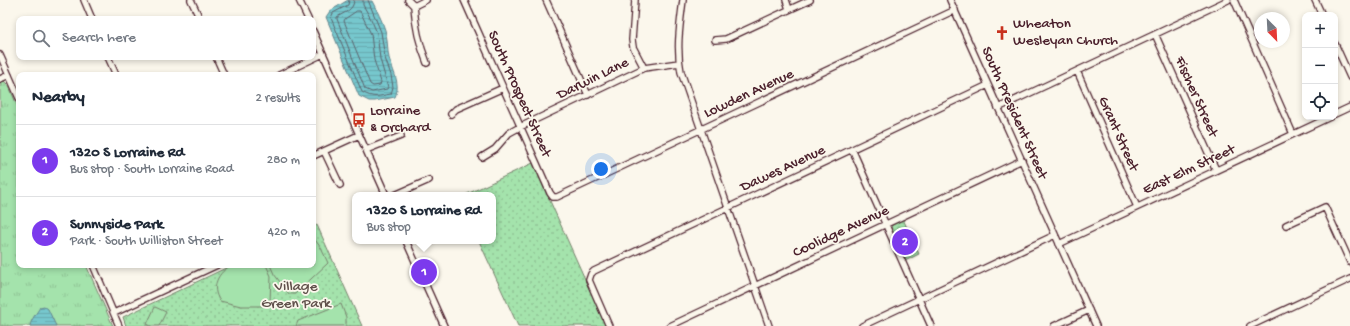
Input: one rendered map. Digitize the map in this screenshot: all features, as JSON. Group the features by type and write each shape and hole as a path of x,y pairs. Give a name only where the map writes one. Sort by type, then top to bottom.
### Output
{"street":[{"path":"84,0 91,16"},
{"path":"191,0 199,16"},
{"path":"299,0 307,16"},
{"path":"408,0 414,6 414,13 427,63"},
{"path":"414,6 426,0"},
{"name":"South Prospect Street","path":"464,0 520,127 553,197"},
{"path":"546,0 588,95"},
{"path":"635,0 632,40 644,68"},
{"path":"683,0 678,40 679,63 684,83 769,326"},
{"path":"786,0 789,9"},
{"path":"715,40 726,39 810,0"},
{"name":"South President Street","path":"950,0 1059,244"},
{"path":"998,108 1228,0"},
{"path":"1234,0 1293,134"},
{"path":"1315,0 1321,12"},
{"name":"Lowden Avenue","path":"553,197 557,197 955,10"},
{"name":"Fischer Street","path":"1155,34 1216,170"},
{"path":"316,38 385,192"},
{"path":"1337,48 1350,77"},
{"path":"316,57 323,54"},
{"path":"0,55 16,91"},
{"path":"109,60 115,72"},
{"path":"217,60 223,72"},
{"path":"285,72 310,60"},
{"name":"Darwin Lane","path":"482,157 495,149 509,132 644,68 679,63"},
{"name":"Grant Street","path":"1077,71 1137,207"},
{"path":"0,79 9,75"},
{"name":"Dawes Avenue","path":"609,326 590,283 590,276 594,271 988,85"},
{"path":"451,114 456,109 503,88"},
{"path":"1338,113 1350,107"},
{"name":"East Elm Street","path":"1059,244 1323,120"},
{"path":"316,155 360,134"},
{"path":"366,150 400,136"},
{"path":"852,149 931,326"},
{"path":"324,151 340,185"},
{"name":"Coolidge Avenue","path":"670,326 1022,160"},
{"path":"402,192 429,180"},
{"path":"1286,225 1325,207 1350,262"},
{"path":"862,326 1055,235"},
{"path":"407,244 444,326"},
{"path":"1059,244 1096,326"},
{"path":"94,268 119,326"},
{"path":"114,313 211,268"},
{"path":"1250,326 1350,279"},
{"path":"1054,326 1089,310"}],"green space":[{"path":"4,81 9,86 16,103 16,268 87,268 113,326 0,326 0,82"},
{"path":"533,163 606,326 518,326 480,244 496,244 496,192 471,192"},
{"path":"903,219 919,254 905,261 891,227"},
{"name":"Village Green Park","path":"316,226 362,326 126,326 123,317 226,268 316,268"},
{"path":"316,241 328,263 295,294 289,294 271,268 316,268"},
{"path":"227,268 267,268 271,276 270,302 266,306 241,306 220,301 217,296 216,285 219,276"},
{"path":"341,304 346,317 346,326 296,326 298,321"},
{"path":"155,307 166,312 159,326 151,326 147,324"}],"water":[{"path":"348,0 372,1 386,33 389,58 397,82 397,92 395,97 369,101 359,96 326,17 330,11"},
{"path":"44,306 48,309 56,326 30,326 40,307"}],"place":[{"name":"Wheaton Wesleyan Church","path":"1002,33"},
{"name":"Lorraine & Orchard","path":"359,120"},
{"name":"Sunnyside Park","path":"905,242"},
{"name":"1320 S Lorraine Rd","path":"424,272"}]}
